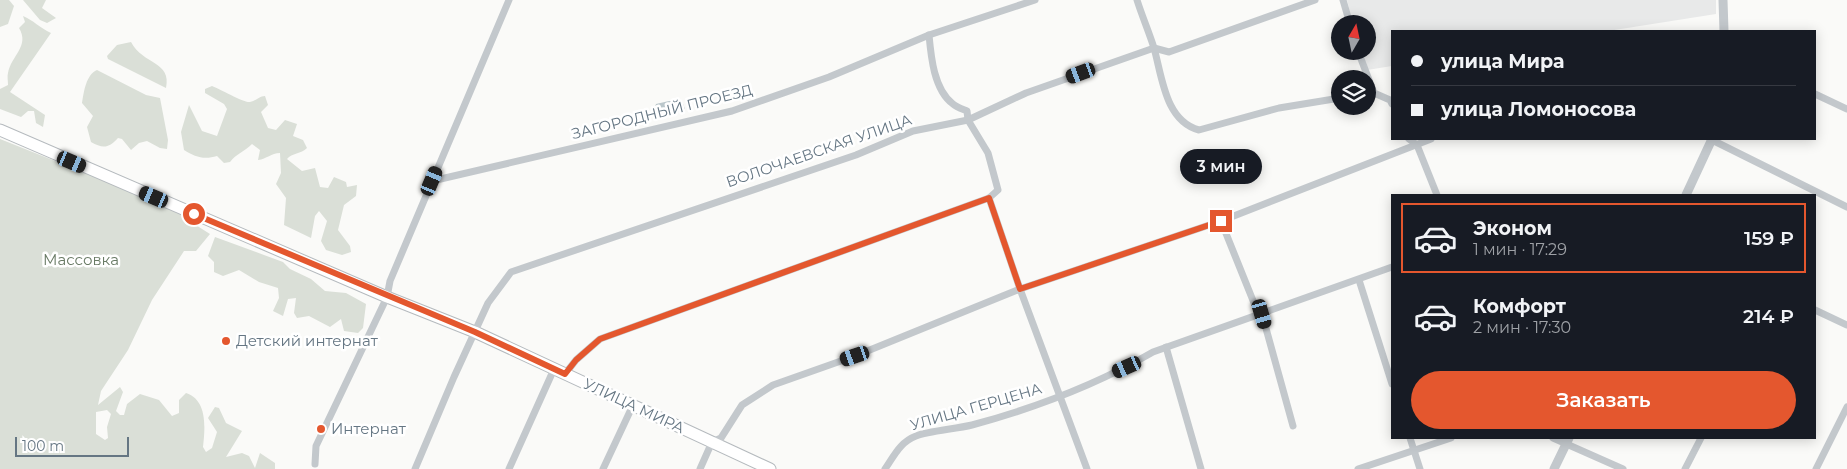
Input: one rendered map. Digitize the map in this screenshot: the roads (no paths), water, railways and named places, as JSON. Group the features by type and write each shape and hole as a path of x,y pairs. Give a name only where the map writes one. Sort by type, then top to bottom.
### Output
{"main road":[{"name":"УЛИЦА МИРА","path":"0,130 387,297 475,332 770,469"}],"street":[{"path":"315,464 316,446 387,297 390,281 509,0"},
{"name":"ЗАГОРОДНЫЙ ПРОЕЗД","path":"432,181 732,111 829,77 929,35 1035,0"},
{"path":"1137,0 1154,48 1164,91 1183,122 1198,130 1279,108 1331,99"},
{"name":"ВОЛОЧАЕВСКАЯ УЛИЦА","path":"415,469 488,303 511,272 847,158 913,131 968,120 1026,93 1154,48 1169,52 1315,0"},
{"path":"1343,0 1347,15"},
{"path":"1723,0 1724,30"},
{"path":"509,469 560,371 600,339 989,198 998,190 988,153 968,120 967,111 952,104 939,85 931,58 929,35"},
{"path":"1816,94 1847,109"},
{"path":"1376,96 1391,102"},
{"path":"1410,140 1417,146 1437,194"},
{"path":"700,469 712,442 721,438 742,406 774,384 855,356 1020,289 1221,221 1429,140"},
{"path":"1686,194 1711,140"},
{"path":"1713,140 1847,207"},
{"path":"1722,146 1725,140"},
{"path":"989,198 1020,289 1087,469"},
{"path":"1221,221 1256,308 1262,314 1293,426"},
{"name":"УЛИЦА ГЕРЦЕНА","path":"885,469 901,445 916,436 970,426 1060,398 1166,348 1391,267"},
{"path":"1359,280 1391,381"},
{"path":"1816,310 1847,325"},
{"path":"1166,348 1201,469"},
{"path":"602,469 633,405"},
{"path":"1816,469 1847,407"},
{"path":"1410,439 1420,469"},
{"path":"1358,469 1448,439"},
{"path":"1685,469 1700,439"},
{"path":"1554,469 1568,441 1623,469"}],"place":[{"name":"Детский интернат","path":"226,341"},
{"name":"Интернат","path":"321,429"}],"park label":[{"name":"Массовка","path":"81,260"}]}
